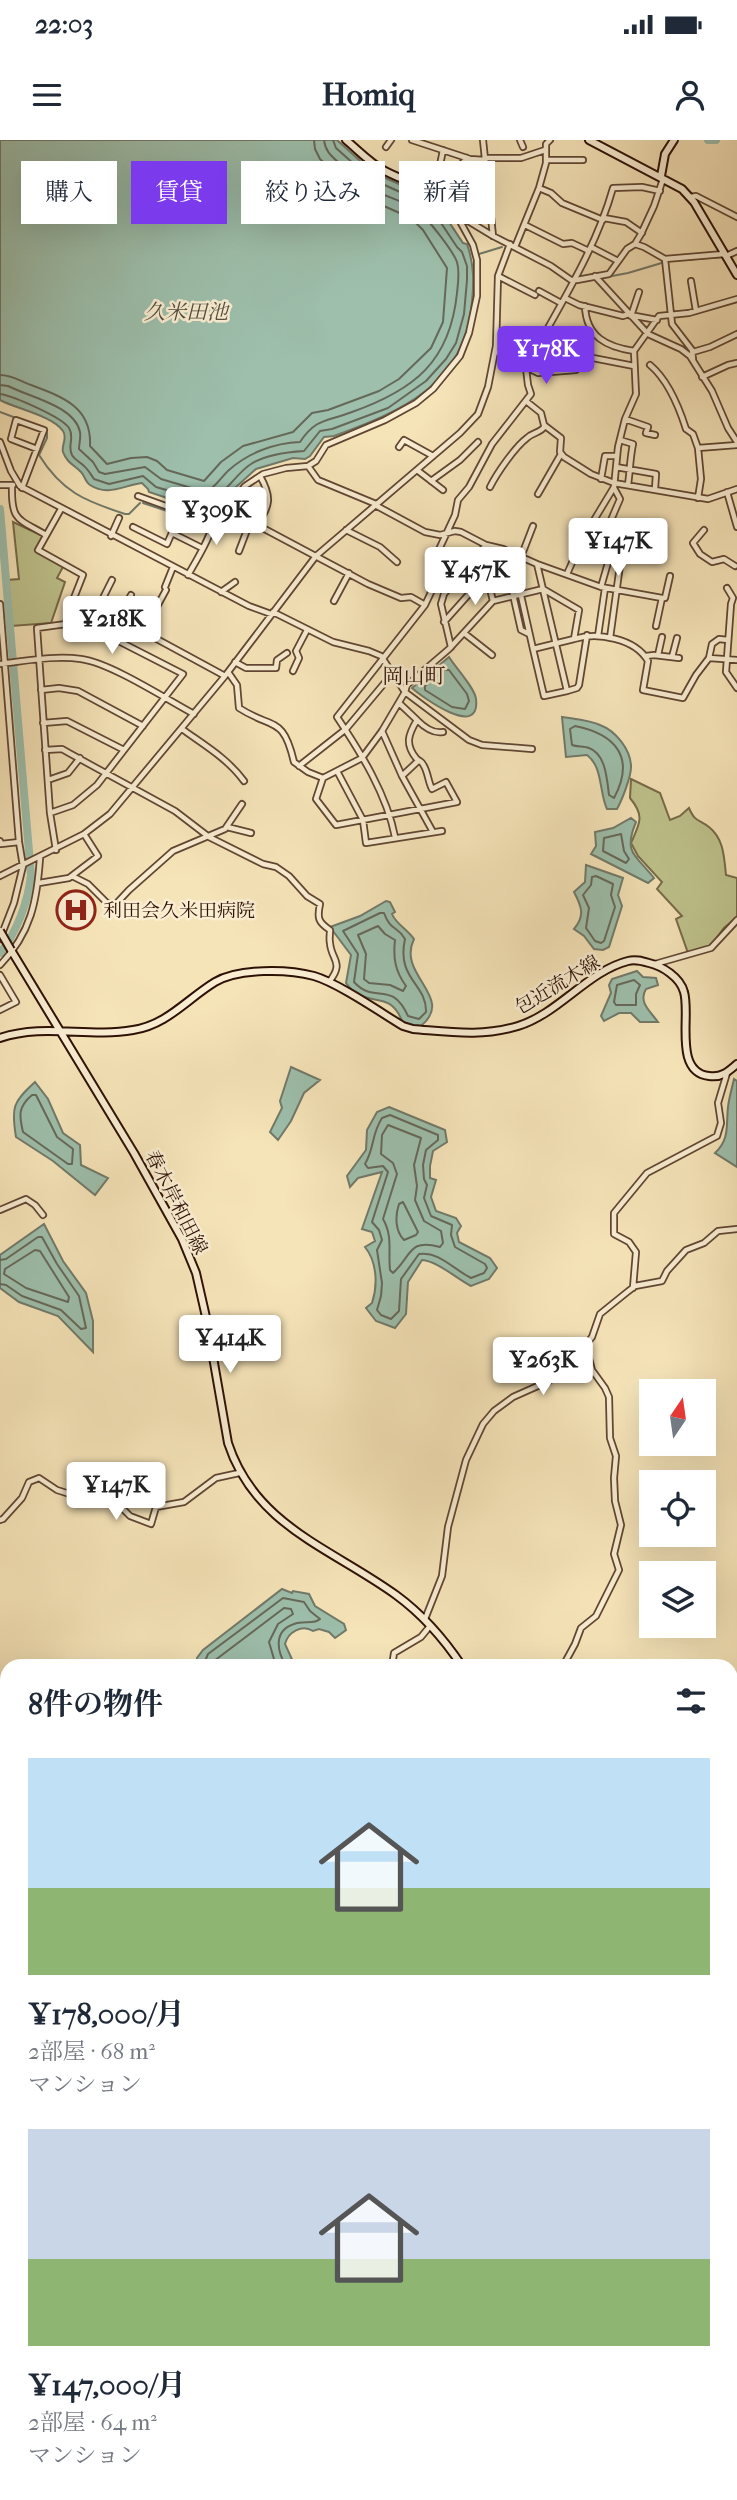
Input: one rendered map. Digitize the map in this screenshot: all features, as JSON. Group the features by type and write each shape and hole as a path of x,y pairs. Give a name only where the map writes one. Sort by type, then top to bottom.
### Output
{"street":[{"path":"346,140 384,171 399,177"},
{"path":"386,147 391,140"},
{"path":"412,140 467,158 521,158 545,150"},
{"path":"431,147 432,140"},
{"path":"483,140 492,236"},
{"path":"520,140 523,147"},
{"path":"0,876 56,850 84,834 110,814 226,674 316,556 478,414 488,387 495,351 498,276 525,225 539,188 546,160 546,144 550,140"},
{"path":"589,140 661,176 691,197 737,275"},
{"path":"472,224 551,265 572,282 609,274 626,249 635,244 642,233 660,191 665,154 674,140"},
{"path":"443,150 438,175 449,178 467,158"},
{"path":"546,160 583,160"},
{"path":"395,837 390,815 362,758 337,717 425,605 434,586 435,558 456,512 458,500 469,487 492,444 531,394 526,368 590,249 604,219 612,188 642,187 660,191"},
{"path":"539,188 569,206 604,219 626,222 642,233"},
{"path":"691,197 696,196 737,217"},
{"path":"138,496 181,512 204,517 214,514 227,509 245,486 260,477 286,468 309,467 326,445 366,429 416,403 446,375 460,356 473,314 477,296 477,260 461,224"},
{"path":"525,225 563,244 572,243 618,261"},
{"path":"635,244 665,261 726,256 737,251"},
{"path":"665,261 672,324 692,352 693,359 712,391 737,444 698,448"},
{"path":"498,276 561,303"},
{"path":"596,278 648,334 681,349 693,359"},
{"path":"691,281 696,311"},
{"path":"630,315 639,292"},
{"path":"565,298 623,316 657,320"},
{"path":"566,574 614,485 625,419 636,394 634,351 659,316 696,311 737,299"},
{"path":"585,306 585,319 603,342 614,348 634,351"},
{"path":"546,330 573,343 593,358 634,366"},
{"path":"692,352 737,334"},
{"path":"495,351 542,374 576,370 585,354"},
{"path":"702,377 737,363"},
{"path":"650,365 657,371 679,408 685,429 693,434 698,448 701,479 698,498"},
{"path":"526,401 541,413 545,426 561,438 561,454 538,494"},
{"path":"625,419 648,427 646,433 655,435"},
{"path":"21,487 37,449 44,430 16,420 11,439 37,449"},
{"path":"490,487 523,441 543,430 545,426"},
{"path":"399,447 404,440 433,456"},
{"path":"620,440 634,444 629,461 631,469 628,485"},
{"path":"0,442 10,471 21,487"},
{"path":"431,481 460,460 478,442"},
{"path":"561,454 614,485 708,499 737,489"},
{"path":"601,479 605,456 617,456"},
{"path":"309,467 318,480 376,504 425,532 440,535 461,532 486,545 503,549 603,588 662,598"},
{"path":"616,467 656,474 655,489"},
{"path":"417,470 443,490"},
{"path":"257,527 269,504 268,493 260,477"},
{"path":"1,484 21,487 248,606 272,613 346,647 375,653 383,659 405,692 469,740 482,744 532,749"},
{"path":"12,485 12,509 15,515 47,535"},
{"path":"610,638 621,558 620,540 611,524 612,515 620,499 614,485"},
{"path":"727,492 737,527"},
{"path":"61,509 38,550 83,575 72,600 66,624"},
{"path":"227,509 349,573 401,598 411,597 425,605"},
{"path":"132,527 167,544 181,512"},
{"path":"188,575 214,522 214,514"},
{"path":"111,536 119,518"},
{"path":"214,522 225,525 224,529"},
{"path":"239,551 250,522"},
{"path":"521,557 526,535 533,526"},
{"path":"346,530 380,547 397,562"},
{"path":"704,530 693,543 700,554 712,562 724,559 736,567"},
{"path":"172,533 202,548"},
{"path":"451,647 441,604 444,594 486,545"},
{"path":"503,549 521,631 529,634"},
{"path":"481,552 493,601"},
{"path":"505,559 513,560 544,696 577,688 587,635"},
{"path":"598,636 603,588 610,559"},
{"path":"537,564 567,691"},
{"path":"146,633 173,567"},
{"path":"334,601 349,573"},
{"path":"444,623 486,575"},
{"path":"656,626 670,576"},
{"path":"98,608 112,580"},
{"path":"221,592 235,582"},
{"path":"727,588 733,598 726,672 737,688"},
{"path":"417,720 407,738 425,769 426,778 432,789 446,782 457,802 336,825 316,799 323,778 362,758 382,731 407,685 451,647 493,601 543,589 579,610 574,639"},
{"path":"120,618 131,595"},
{"path":"72,600 120,618 226,674 237,685 239,708 282,730 287,736 295,762 323,778"},
{"path":"0,604 19,842 24,865 14,903 0,939"},
{"path":"50,813 73,805 85,797 183,674 99,631 66,624 37,628 50,813 56,850"},
{"path":"293,671 299,657 296,651 307,630"},
{"path":"464,633 492,655"},
{"path":"533,649 587,635 610,638 634,647 646,656 679,658"},
{"path":"658,656 662,637"},
{"path":"672,657 677,638"},
{"path":"646,656 648,665 643,691 683,698 709,658 712,645 719,639 728,640"},
{"path":"235,662 246,668 276,668 277,660 287,653"},
{"path":"709,658 737,660"},
{"path":"4,663 85,659 110,669 194,713"},
{"path":"299,766 345,729 392,674"},
{"path":"41,690 59,688 78,691 143,726"},
{"path":"399,703 425,727 438,733 443,732"},
{"path":"43,723 67,721 124,750"},
{"path":"182,729 213,749 244,781"},
{"path":"382,731 402,776 433,832"},
{"path":"373,744 388,747"},
{"path":"46,750 62,749 107,772 175,811 209,837 263,864 276,867 289,876 307,896 320,904 319,923 330,930 330,946 337,962 335,974 329,982"},
{"path":"48,780 68,773 79,758"},
{"path":"402,776 418,761"},
{"path":"337,771 363,820 366,843 442,831"},
{"path":"72,876 88,884 107,903 115,905 173,851 227,827 242,804"},
{"path":"227,827 243,828 251,833"},
{"path":"40,883 72,876 98,856 84,834"},
{"path":"0,841 1,844 19,842"},
{"path":"0,965 12,951 33,909 40,883 40,858"},
{"path":"655,964 711,948 737,920"},
{"name":"春木岸和田線","path":"0,931 148,1177 182,1239 196,1273 224,1426 239,1473 256,1498 281,1520 389,1591 424,1620 456,1659"},
{"name":"包近流木線","path":"0,1038 23,1031 107,1033 135,1030 160,1021 215,982 250,971 311,975 329,982 403,1026 476,1034 520,1026 533,1020 604,972 627,961 638,960 655,964"},
{"path":"655,964 671,974 685,993 687,1052 691,1065 704,1075 716,1076 727,1073 737,1064"},
{"path":"0,975 16,1002 0,1010"},
{"path":"633,1288 636,1252 629,1242 614,1234 614,1213 647,1174 720,1132 718,1103 727,1073"},
{"path":"0,1210 26,1199 43,1215"},
{"path":"424,1620 442,1576 449,1527 466,1460 483,1424 494,1411 513,1397 549,1381 562,1372 592,1337 600,1314 633,1288 658,1284 686,1250 704,1243 718,1231 737,1229"},
{"path":"567,1659 581,1628 596,1616 620,1570 614,1555 621,1525 615,1501 616,1456 610,1438 609,1397 606,1388 592,1370 586,1346"},
{"path":"0,1520 22,1497 29,1482 39,1478 76,1496 113,1499 130,1516 150,1524 156,1507 184,1502 216,1478 239,1473"},
{"path":"394,1659 394,1653 421,1637 430,1626"}],"green space":[{"path":"13,522 45,537 36,551 64,565 57,578 65,582 51,623 11,626 7,580 19,579"},
{"path":"631,779 660,793 670,820 689,808 695,818 718,837 726,875 737,878 737,917 704,949 688,953 676,919 682,916 657,889 662,882 638,856 631,843 640,820 638,810 630,798"}],"water":[{"name":"久米田池","path":"0,140 337,140 360,161 241,161 241,224 385,224 385,178 399,184 399,224 450,224 463,243 467,244 473,287 467,331 457,354 443,374 426,391 406,404 359,426 324,437 305,459 293,458 256,469 214,507 191,506 149,492 142,483 110,490 88,484 81,472 65,456 64,434 58,426 0,400"},
{"path":"449,657 475,694 475,711 470,716 450,712 412,688"},
{"path":"562,717 591,722 606,728 617,736 625,748 631,771 617,809 607,809 592,760 587,755 566,757"},
{"path":"631,818 636,822 631,847 654,878 648,883 591,854 596,846 595,832 613,828"},
{"path":"586,865 623,878 618,895 622,906 609,947 603,950 594,949 584,936 574,929 580,920 581,911 574,892 585,882"},
{"path":"386,901 390,902 395,912 392,914 396,921 414,939 412,964 432,1005 430,1015 421,1026 412,1026 402,1021 391,1005 361,996 346,983 351,955 330,927 360,916"},
{"path":"637,971 643,977 656,978 658,985 646,989 643,998 658,1022 640,1022 631,1013 619,1013 604,1021 601,1016 611,993 609,985 612,979"},
{"path":"291,1067 320,1080 304,1093 291,1121 278,1140 270,1132 282,1108 280,1101"},
{"path":"734,1079 737,1081 737,1167 715,1153 725,1137"},
{"path":"35,1082 48,1099 63,1133 80,1145 81,1165 108,1178 95,1195 53,1161 16,1137 15,1106"},
{"path":"389,1107 445,1130 447,1142 433,1151 430,1166 430,1178 436,1180 431,1197 436,1211 456,1218 461,1226 457,1233 459,1242 490,1258 497,1268 489,1279 471,1286 440,1267 422,1260 408,1282 406,1314 395,1328 376,1321 366,1308 372,1303 376,1281 372,1260 365,1247 375,1241 372,1232 362,1229 382,1172 358,1178 350,1187 347,1176 366,1150 367,1130 377,1112"},
{"path":"44,1224 63,1261 86,1293 93,1321 93,1352 58,1316 19,1302 0,1288 0,1255"},
{"path":"282,1589 292,1593 309,1594 315,1606 344,1624 346,1630 335,1638 329,1632 319,1629 313,1631 304,1628 292,1633 285,1644 292,1659 197,1659 203,1650"}],"waterway":[{"path":"708,140 716,140"},
{"path":"479,254 502,247"},
{"path":"681,260 724,257"},
{"path":"730,258 737,268"},
{"path":"575,283 628,273 665,262"},
{"path":"549,267 570,282"},
{"path":"0,412 16,418"},
{"path":"25,421 43,428"},
{"path":"47,432 39,455 57,478 76,494 125,514 129,514 140,503"},
{"path":"143,503 176,514"},
{"path":"0,509 31,875 21,916 0,953"},
{"path":"216,517 227,512"},
{"path":"183,516 213,519"}],"place":[{"name":"利田会久米田病院","path":"76,910"}],"district":[{"name":"岡山町","path":"414,676"}]}
